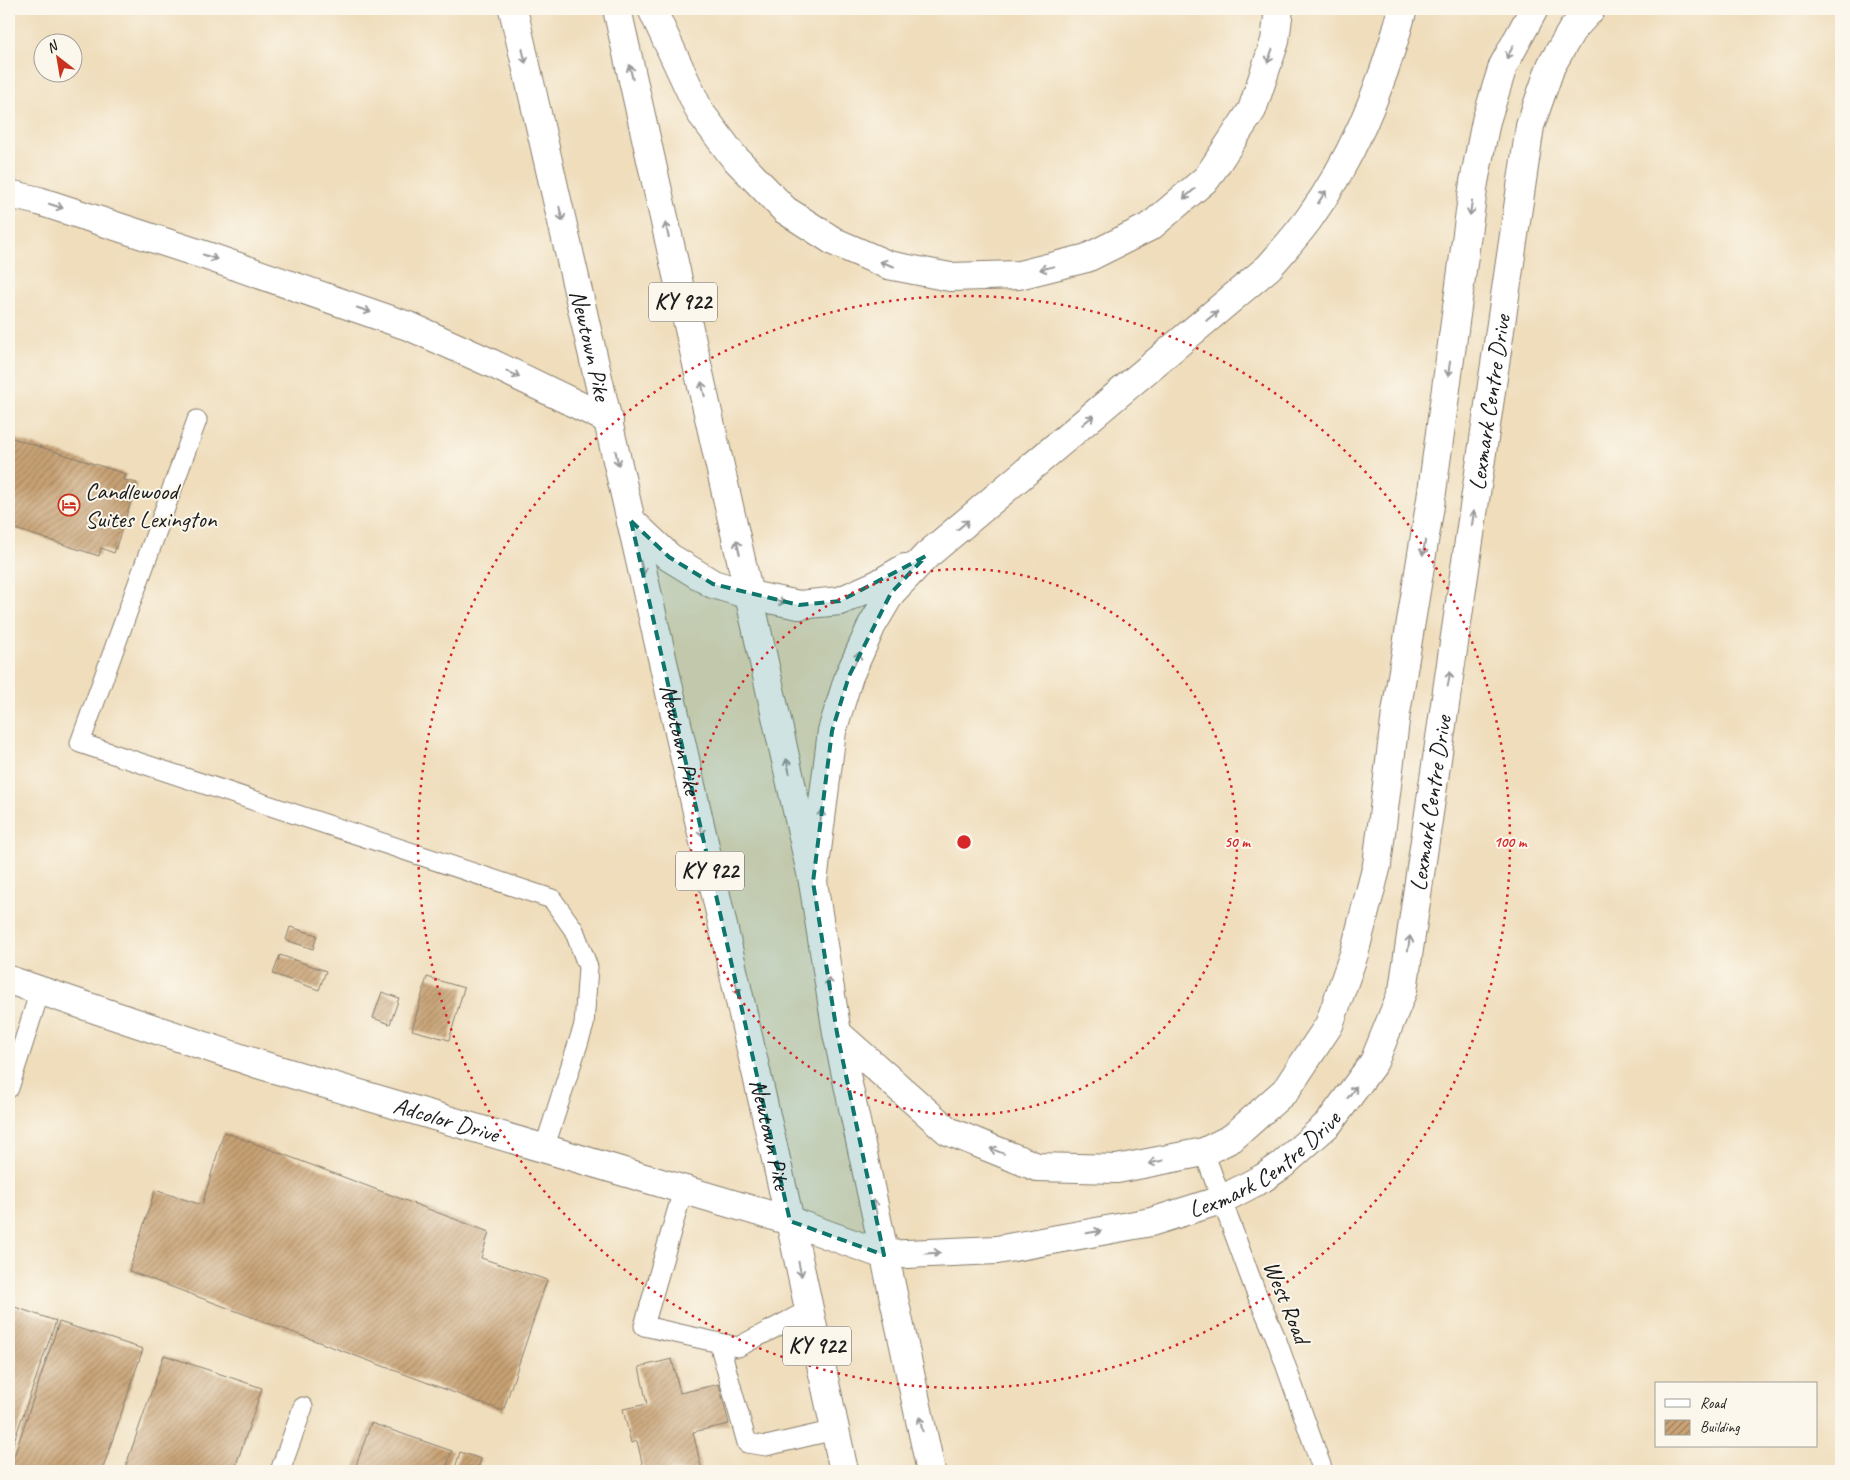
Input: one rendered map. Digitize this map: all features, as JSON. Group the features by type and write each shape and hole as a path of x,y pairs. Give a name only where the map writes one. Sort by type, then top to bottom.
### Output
{"main road":[{"name":"Newtown Pike","path":"513,9 609,420 790,1222 844,1471"},
{"name":"KY 922","path":"617,9 813,882 837,1033 931,1471"},
{"path":"652,9 700,112 733,156 785,210 835,242 888,265 950,278 1020,275 1087,258 1152,226 1207,178 1252,110 1275,41 1279,9"},
{"path":"813,882 832,731 849,676 872,625 891,594 926,556 1269,267 1308,219 1346,159 1374,99 1394,42 1403,9"},
{"name":"Lexmark Centre Drive","path":"837,1033 948,1131 1037,1168 1117,1169 1204,1152 1232,1138 1286,1090 1329,1025 1354,954 1377,865 1396,713 1431,499 1474,182 1486,121 1503,66 1534,9"},
{"name":"Lexmark Centre Drive","path":"884,1255 997,1250 1151,1222 1221,1200 1282,1165 1329,1123 1374,1062 1403,990 1530,126 1551,66 1572,30 1591,9"},
{"path":"9,194 39,201 188,250 411,327 609,420"},
{"path":"631,521 669,557 713,584 749,595 799,605 840,601 878,584 926,556"},
{"name":"Adcolor Drive","path":"9,980 258,1064 790,1222 884,1255"}],"lane":[{"path":"197,420 80,743 552,899 574,930 588,967 584,1025 544,1149"},
{"path":"9,1088 40,991"},
{"name":"West Road","path":"1204,1152 1254,1290 1276,1338 1323,1471"},
{"path":"683,1190 644,1326 738,1347 809,1310"},
{"path":"719,1342 746,1442 766,1446 835,1430"},
{"path":"280,1471 303,1407"}],"highlighted area":[{"path":"631,521 669,557 713,584 799,605 840,601 926,556 891,593 849,676 832,731 813,882 837,1033 884,1255 790,1221"}],"building":[{"name":"Candlewood Suites Lexington","path":"9,437 126,474 124,480 137,483 114,553 101,548 99,556 9,527"},
{"path":"290,927 317,935 313,949 286,940"},
{"path":"280,955 326,971 319,990 273,974"},
{"path":"427,977 464,988 449,1040 412,1030"},
{"path":"382,992 399,998 390,1024 373,1018"},
{"path":"224,1132 489,1232 481,1258 547,1280 503,1411 129,1271 155,1190 202,1205"},
{"path":"9,1305 56,1321 9,1455"},
{"path":"59,1322 143,1349 102,1471 9,1471"},
{"path":"164,1355 262,1388 234,1471 124,1471"},
{"path":"672,1359 680,1393 719,1384 729,1424 693,1432 702,1471 644,1471 637,1441 631,1443 623,1409 647,1404 639,1367"},
{"path":"371,1423 452,1451 445,1471 354,1471"},
{"path":"460,1452 481,1459 477,1471 454,1471"}],"place":[{"name":"Candlewood Suites Lexington","path":"69,505"}]}
